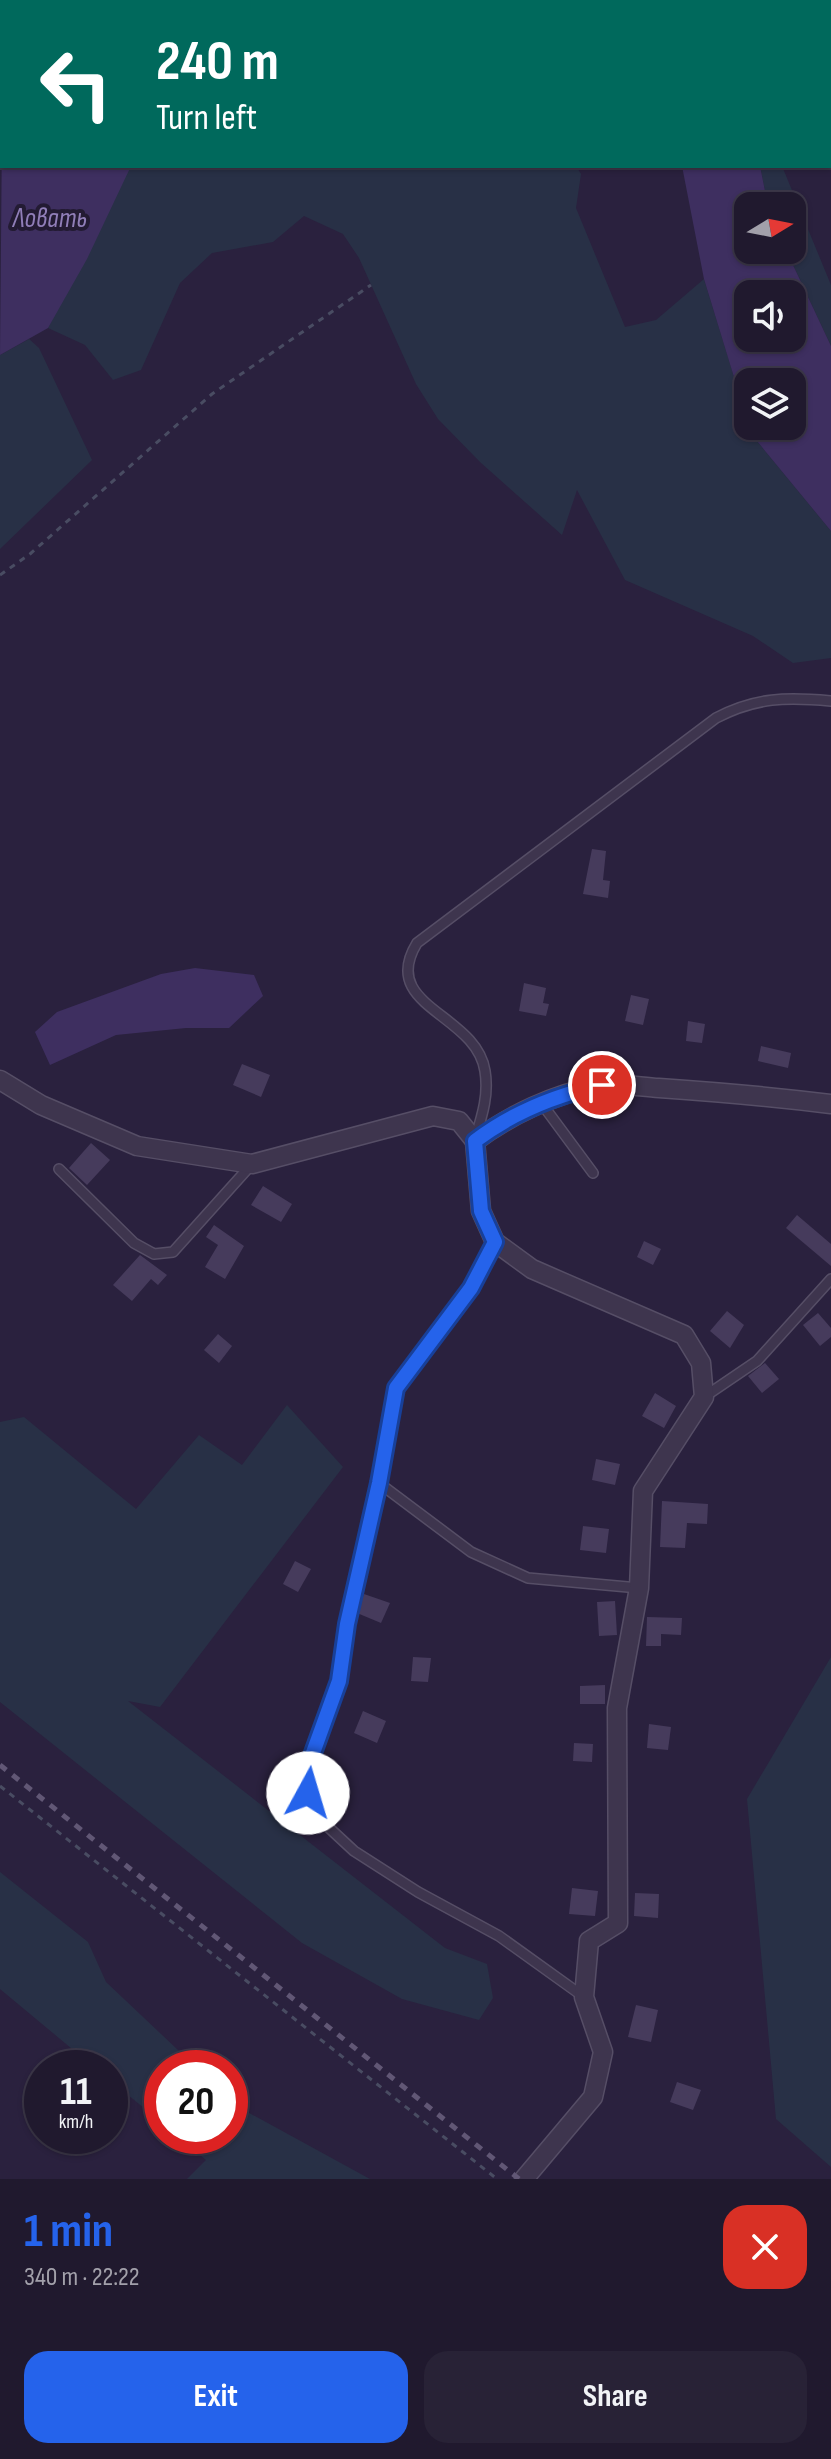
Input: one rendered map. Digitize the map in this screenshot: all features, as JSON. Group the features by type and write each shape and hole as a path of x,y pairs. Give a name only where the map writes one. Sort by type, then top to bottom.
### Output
{"street":[{"path":"0,1080 41,1105 137,1146 252,1164 433,1116 459,1121 475,1141 481,1211 495,1242 532,1269 684,1335 701,1363 704,1397 643,1491 639,1588 617,1708 618,1923 589,1941 584,1997 603,2052 593,2097 524,2179"},
{"path":"475,1141 495,1126 542,1104 602,1085 750,1093 831,1104"}],"lane":[{"path":"475,1141 487,1099 485,1069 469,1039 442,1014 416,997 408,983 409,956 417,943 716,718 739,706 786,697 831,701"},
{"path":"542,1104 593,1173"},
{"path":"59,1169 134,1243 154,1254 173,1252 252,1164"},
{"path":"495,1242 471,1288 396,1388 379,1483 347,1624 339,1681 305,1775 312,1812 354,1851 418,1892 499,1936 584,1997"},
{"path":"704,1397 757,1361 831,1279"},
{"path":"379,1483 471,1552 528,1578 639,1588"}],"path":[{"path":"0,575 30,554 212,394 371,285"},
{"path":"0,1786 497,2179"}],"shaded area":[{"path":"126,168 577,168 581,174 576,208 625,327 656,320 704,279 734,376 734,440 756,440 831,531 831,658 793,663 753,636 625,580 577,490 562,535 480,462 438,419 416,384 359,258 343,234 304,216 273,242 212,253 180,283 141,370 113,380 85,345 48,328"},
{"path":"760,168 783,168 793,192 765,192"},
{"path":"806,224 831,285 831,346 806,293 806,280 800,280 793,264 806,264"},
{"path":"29,339 39,348 92,460 0,549 0,355"},
{"path":"287,1405 343,1467 160,1707 128,1701 445,1948 487,1964 493,1998 479,2020 402,1999 302,1943 0,1702 0,1422 24,1417 136,1509 199,1435 242,1465"},
{"path":"831,1657 831,2167 776,2119 747,1799"},
{"path":"0,1872 88,1942 106,1982 178,2050 144,2050 144,2108 128,2095 128,2050 73,2050 0,1989"},
{"path":"248,2112 370,2179 187,2179 206,2160 199,2154 248,2154"}],"water":[{"name":"Ловать","path":"2,168 130,168 87,259 48,328 0,355"},
{"path":"682,168 760,168 765,192 734,192 734,264 793,264 800,280 734,280 734,352 806,352 806,293 831,346 831,531 756,440 806,440 806,368 734,368 734,377 704,279"},
{"path":"195,968 254,975 263,996 229,1028 186,1028 116,1035 50,1065 35,1032 57,1012 161,974"}],"building":[{"path":"592,849 606,851 603,880 610,881 608,898 583,894"},
{"path":"524,983 546,988 543,1003 549,1004 546,1016 519,1011"},
{"path":"631,995 649,999 643,1025 625,1021"},
{"path":"688,1021 705,1024 702,1043 686,1041"},
{"path":"761,1046 791,1053 788,1068 758,1061"},
{"path":"242,1064 270,1075 261,1097 233,1085"},
{"path":"91,1143 110,1160 87,1185 69,1168"},
{"path":"263,1186 292,1204 281,1222 251,1205"},
{"path":"797,1215 831,1244 831,1266 786,1228"},
{"path":"214,1225 244,1246 225,1279 205,1267 218,1245 206,1237"},
{"path":"644,1241 661,1249 653,1265 637,1257"},
{"path":"140,1255 167,1275 158,1285 151,1279 132,1301 113,1285"},
{"path":"727,1311 744,1325 730,1348 710,1331"},
{"path":"818,1313 831,1328 831,1337 820,1346 803,1325"},
{"path":"218,1334 232,1346 219,1363 204,1350"},
{"path":"765,1363 779,1379 762,1393 748,1376"},
{"path":"655,1393 676,1406 664,1428 642,1416"},
{"path":"596,1459 620,1464 615,1485 592,1480"},
{"path":"662,1501 708,1504 707,1524 687,1523 685,1548 660,1547"},
{"path":"583,1526 609,1529 606,1553 580,1550"},
{"path":"295,1561 311,1569 298,1592 283,1584"},
{"path":"364,1594 390,1603 381,1623 357,1613"},
{"path":"615,1601 617,1635 599,1636 597,1602"},
{"path":"647,1617 682,1618 681,1635 661,1634 661,1646 646,1646"},
{"path":"413,1657 431,1658 428,1682 411,1681"},
{"path":"605,1685 605,1704 580,1704 580,1686"},
{"path":"363,1711 386,1721 377,1743 354,1733"},
{"path":"649,1724 671,1727 668,1750 647,1748"},
{"path":"574,1743 593,1744 592,1762 573,1761"},
{"path":"572,1888 598,1891 595,1916 569,1914"},
{"path":"635,1893 659,1894 658,1918 634,1916"},
{"path":"636,2005 658,2010 651,2042 628,2037"},
{"path":"677,2082 701,2090 693,2110 670,2102"}],"railway":[{"path":"0,1765 519,2179"}],"route":[{"path":"308,1793 305,1775 339,1681 347,1624 379,1483 396,1388 471,1288 495,1242 481,1211 475,1141 495,1126 542,1104 570,1092 602,1085"}]}
